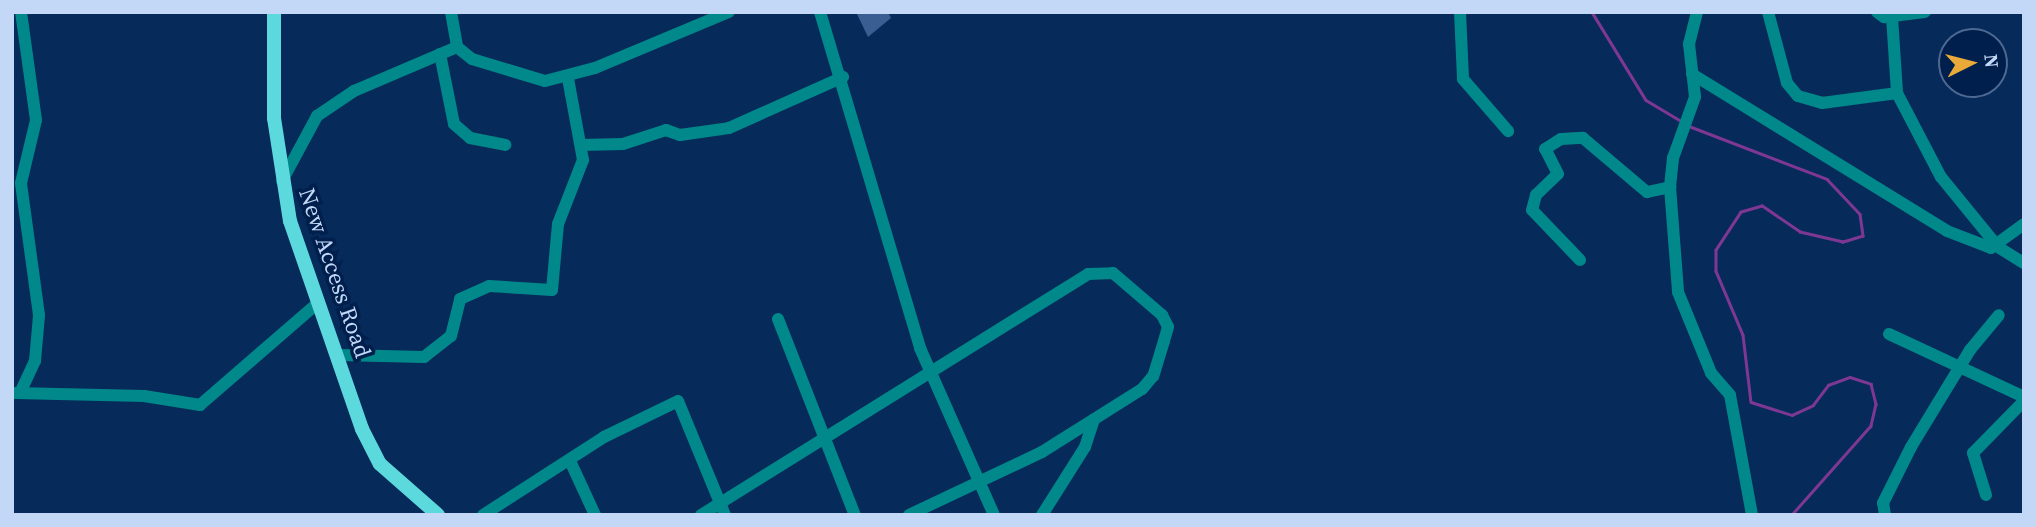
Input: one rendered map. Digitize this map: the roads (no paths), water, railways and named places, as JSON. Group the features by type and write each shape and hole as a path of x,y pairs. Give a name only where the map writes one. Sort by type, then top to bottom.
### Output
{"main road":[{"name":"New Access Road","path":"274,12 274,118 281,182 319,302 340,355 362,429 380,464 438,515"}],"street":[{"path":"21,12 36,120 21,183 39,315 35,361 16,393 144,396 200,405 319,302"},
{"path":"451,12 457,47 472,59 526,80 568,78 729,12"},
{"path":"820,12 843,76 912,326 929,368 982,478 994,515"},
{"path":"1460,12 1463,79 1508,131"},
{"path":"1697,12 1689,44 1693,110 1680,134 1670,187 1678,292 1711,373 1730,395 1752,515"},
{"path":"1768,12 1787,83 1798,96 1835,103 1897,93"},
{"path":"1877,12 1892,16 1925,12"},
{"path":"1892,16 1897,93 1941,177 1998,247"},
{"path":"281,182 317,116 354,91 457,47"},
{"path":"440,54 454,124 470,138 505,145"},
{"path":"1692,74 1947,231 1998,247 2024,263"},
{"path":"581,145 623,144 666,130 680,135 729,128 843,76"},
{"path":"340,355 424,357 451,336 460,299 489,286 552,290 556,235 581,170 581,145 568,78"},
{"path":"1580,260 1532,210 1536,195 1558,174 1545,149 1561,139 1583,138 1647,192 1670,187"},
{"path":"1998,247 2024,224"},
{"path":"701,515 723,509 929,368 1040,300 1105,270 1162,315 1167,327 1153,376 1094,419 1042,452 982,478 909,515"},
{"path":"1885,515 1883,503 1910,447 1960,367 1999,315"},
{"path":"778,318 822,440 855,515"},
{"path":"1889,334 2024,399 1973,453 1986,495"},
{"path":"483,515 571,463 604,437 678,401 723,509"},
{"path":"1041,515 1085,447 1094,419"},
{"path":"571,463 595,515"}],"waterway":[{"path":"1592,12 1646,100 1681,121"},
{"path":"1689,126 1827,179 1860,214 1863,236 1843,242 1800,232 1762,206 1741,212 1716,250 1716,271 1743,335 1751,402 1792,415 1813,405 1828,385 1850,377 1871,384 1876,404 1871,426 1792,515"}]}
